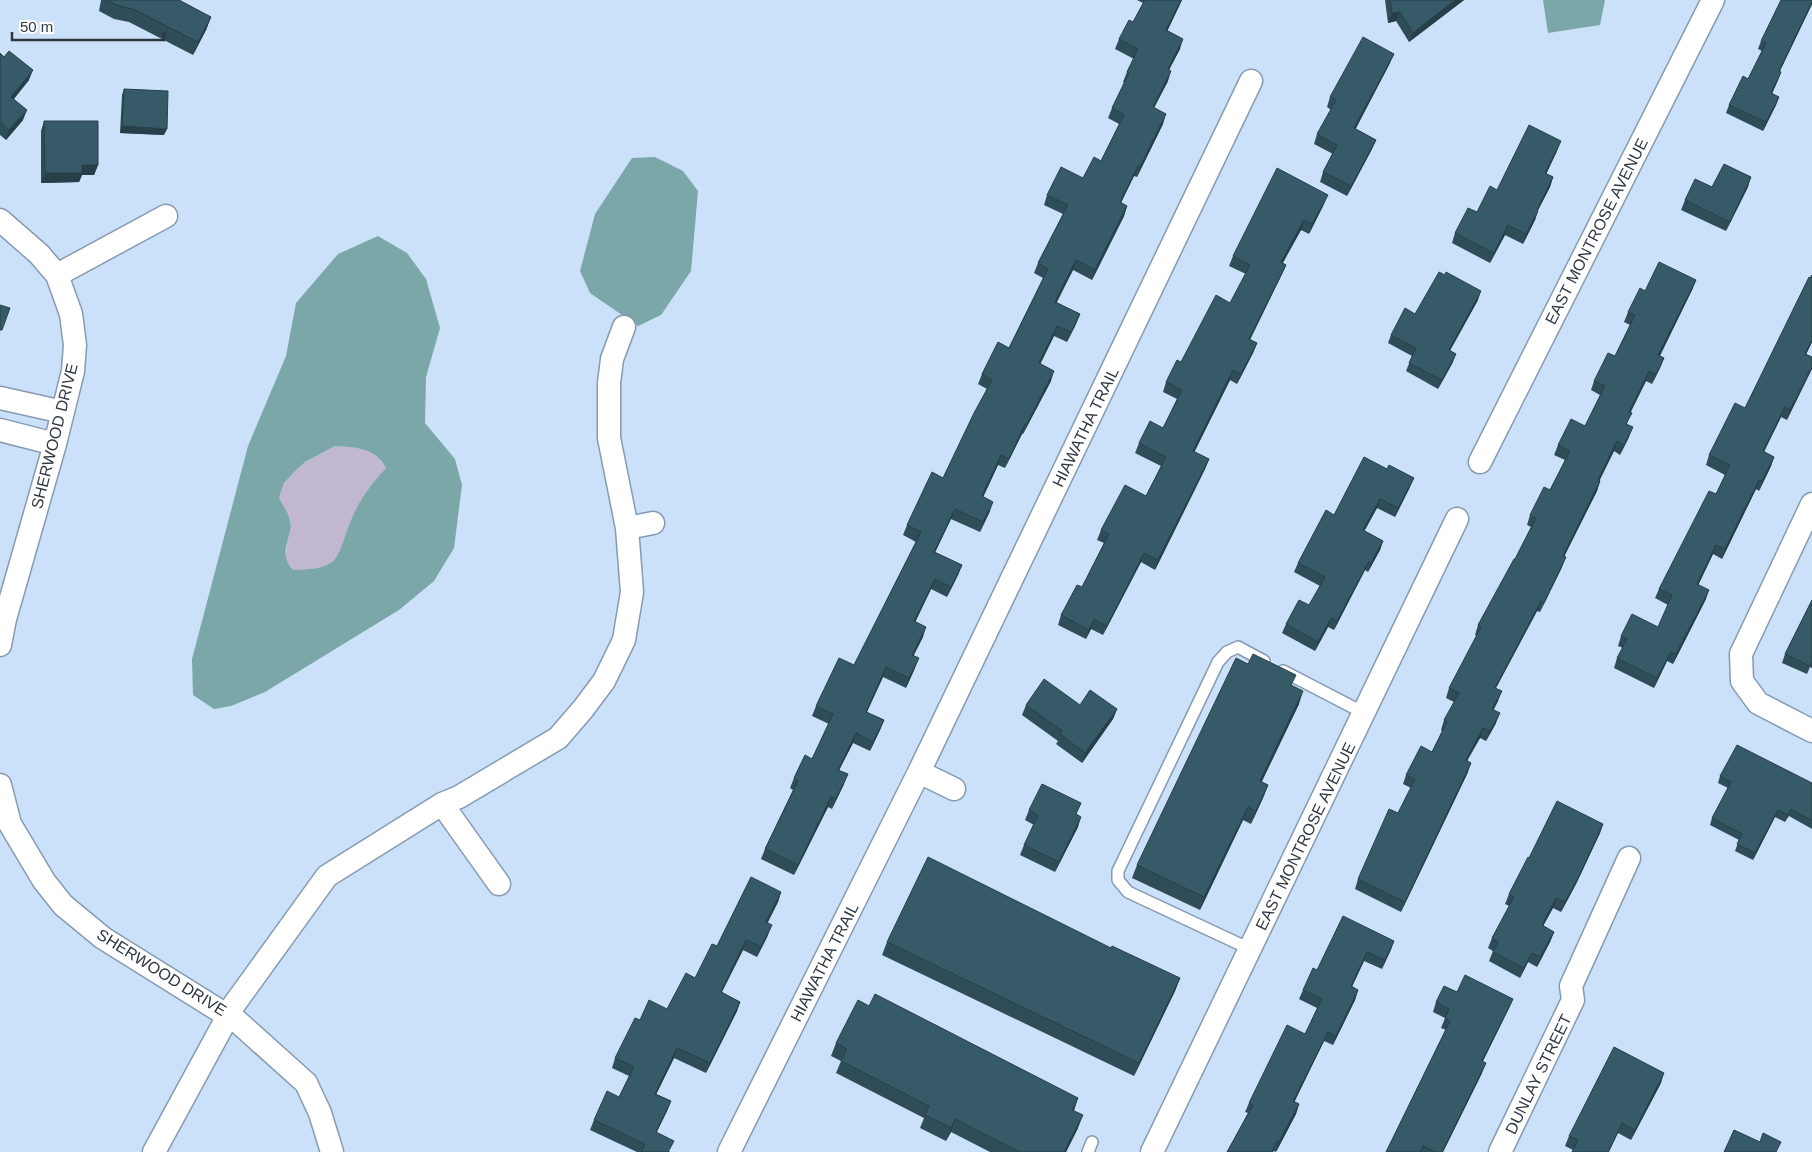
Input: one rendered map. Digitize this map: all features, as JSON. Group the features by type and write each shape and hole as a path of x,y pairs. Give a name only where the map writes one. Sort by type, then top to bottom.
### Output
{"street":[{"name":"EAST MONTROSE AVENUE","path":"1480,462 1713,0"},
{"name":"HIAWATHA TRAIL","path":"729,1152 919,772 1251,81"},
{"path":"57,275 166,216"},
{"name":"SHERWOOD DRIVE","path":"0,220 39,254 57,275 71,314 75,344 73,371 55,444 4,619 0,645"},
{"path":"154,1152 228,1015 327,876 442,804 459,797 558,738 604,681 624,640 632,592 627,528 610,438 609,383 612,359 624,327"},
{"path":"0,398 62,412"},
{"path":"0,430 55,444"},
{"path":"1812,504 1741,654 1742,681 1758,703 1812,731"},
{"name":"EAST MONTROSE AVENUE","path":"1152,1152 1457,519"},
{"path":"627,528 652,523"},
{"path":"919,772 954,789"},
{"name":"SHERWOOD DRIVE","path":"0,785 10,824 44,881 62,904 103,938 228,1015 306,1083 320,1113 332,1152"},
{"path":"442,804 499,884"},
{"name":"DUNLAY STREET","path":"1500,1152 1573,1000 1570,986 1629,858"}],"lane":[{"path":"1250,949 1128,892 1118,880 1118,871 1213,671 1227,652 1238,647 1364,713"}],"shaded area":[{"path":"1543,0 1605,0 1600,25 1548,33"},
{"path":"655,157 683,171 698,191 691,271 661,315 638,326 590,293 580,271 595,214 632,158"},
{"path":"378,236 407,253 426,279 440,328 426,377 425,423 455,459 462,485 454,548 434,581 399,610 265,692 231,706 214,709 193,695 192,659 248,446 286,356 296,303 338,254","holes":["335,446 357,448 371,453 377,456 386,468 370,486 358,506 334,560 325,566 293,570 286,557 291,526 290,520 279,498 284,483 305,462"]},
{"path":"335,446 357,448 371,453 382,461 386,468 370,486 358,506 342,546 334,560 325,566 293,570 287,564 286,556 291,521 279,498 284,483 305,462"}],"building":[{"path":"107,0 179,0 211,17 198,42 133,9 119,6"},
{"path":"1145,0 1181,0 1166,30 1183,39 1168,69 1171,71 1153,107 1166,114 1140,167 1138,166 1120,202 1127,206 1095,270 1076,260 1055,302 1080,314 1071,332 1057,326 1039,363 1054,371 1027,424 1025,424 1009,459 1001,455 982,496 993,502 983,522 955,509 934,552 962,565 951,587 935,579 914,621 926,627 912,655 919,658 909,678 886,667 866,712 884,720 873,742 856,733 838,770 848,774 836,799 831,797 798,865 765,849 798,781 794,778 805,755 812,759 833,714 816,706 839,658 854,665 921,532 907,525 932,472 943,478 992,380 982,374 998,342 1009,348 1048,269 1038,263 1068,205 1047,195 1061,167 1083,178 1094,157 1101,161 1124,115 1112,108 1138,49 1119,39 1129,20 1133,22"},
{"path":"1390,0 1455,0 1413,33 1400,12 1392,13"},
{"path":"1781,0 1812,0 1812,2 1779,71 1781,72 1771,93 1779,97 1766,122 1729,105 1743,76 1748,79 1766,43 1761,41"},
{"path":"1363,37 1394,54 1354,128 1376,140 1351,186 1323,172 1337,145 1317,134 1336,100 1330,97"},
{"path":"9,51 33,70 11,97 27,110 9,130 0,122 0,53 4,57"},
{"path":"124,89 168,91 167,129 122,126"},
{"path":"44,121 98,121 98,165 82,165 82,173 45,173"},
{"path":"1529,125 1561,141 1545,173 1553,177 1526,234 1508,225 1494,253 1455,233 1468,208 1477,212 1490,186 1497,190"},
{"path":"1724,164 1751,177 1730,222 1685,200 1695,179 1712,187"},
{"path":"1277,168 1328,195 1312,224 1304,220 1281,262 1286,265 1249,339 1257,343 1241,374 1233,370 1193,451 1209,459 1158,560 1144,553 1107,626 1094,619 1089,630 1061,615 1077,585 1082,587 1109,534 1101,530 1125,485 1146,496 1166,457 1139,443 1150,421 1163,428 1182,390 1166,382 1177,360 1181,362 1216,295 1230,303 1250,265 1233,256"},
{"path":"1659,262 1696,280 1658,355 1664,358 1656,374 1649,371 1629,412 1632,413 1626,424 1633,427 1624,445 1617,441 1598,480 1600,481 1563,556 1566,557 1544,603 1541,601 1495,688 1502,691 1492,709 1500,713 1490,731 1483,728 1466,760 1471,763 1405,902 1358,879 1389,809 1398,813 1415,779 1406,775 1421,746 1432,752 1447,722 1444,720 1459,693 1449,688 1481,627 1478,625 1536,518 1530,515 1544,487 1550,490 1570,451 1558,445 1571,419 1585,426 1605,386 1594,381 1608,353 1615,356 1635,315 1628,312 1640,288 1645,291"},
{"path":"1439,272 1445,275 1446,272 1481,291 1449,350 1456,354 1442,380 1409,363 1416,348 1391,335 1405,308 1415,314"},
{"path":"1812,275 1812,340 1805,354 1812,357 1812,366 1790,410 1785,407 1763,451 1774,457 1762,481 1759,480 1725,549 1716,545 1697,584 1709,590 1676,654 1671,652 1657,678 1617,658 1627,639 1621,636 1632,614 1658,627 1672,595 1659,589 1709,491 1716,494 1730,465 1709,455 1735,403 1745,408 1809,277"},
{"path":"0,305 10,308 2,330 0,330"},
{"path":"1364,457 1387,469 1389,465 1414,478 1398,508 1380,499 1363,530 1383,541 1371,563 1369,561 1337,621 1331,618 1318,642 1286,624 1299,600 1309,605 1325,577 1298,563 1326,510 1334,515"},
{"path":"1812,600 1812,662 1810,666 1785,654"},
{"path":"1253,654 1296,675 1291,685 1303,691 1260,781 1268,785 1256,811 1248,807 1204,897 1137,865 1236,658 1248,664"},
{"path":"1044,679 1080,705 1090,690 1117,709 1085,753 1060,734 1062,731 1026,705"},
{"path":"1737,745 1812,783 1812,821 1791,809 1788,815 1778,810 1755,853 1737,844 1742,834 1712,818 1731,782 1720,776"},
{"path":"1042,784 1081,803 1076,814 1081,817 1059,862 1024,845 1038,815 1029,810"},
{"path":"1557,801 1603,824 1565,902 1556,898 1542,925 1554,932 1540,957 1532,953 1524,968 1493,952 1498,942 1492,938 1514,897 1509,894"},
{"path":"928,857 1111,948 1112,946 1180,978 1139,1063 887,942"},
{"path":"751,877 781,892 766,922 772,925 761,947 746,940 721,992 740,1002 710,1063 677,1048 655,1094 671,1101 656,1132 674,1141 668,1152 641,1152 645,1144 594,1120 607,1091 619,1097 634,1067 615,1058 635,1018 640,1020 649,1000 667,1009 686,973 695,978 712,944 717,946"},
{"path":"1343,916 1394,941 1385,960 1367,952 1351,986 1358,990 1336,1036 1328,1032 1293,1101 1299,1104 1272,1152 1227,1152 1253,1105 1249,1103 1287,1025 1305,1034 1322,999 1303,990 1313,968 1317,970"},
{"path":"1465,975 1513,999 1482,1061 1486,1063 1442,1152 1435,1152 1423,1146 1420,1152 1386,1152 1450,1021 1445,1018 1449,1009 1436,1002 1444,986 1457,992"},
{"path":"875,994 1078,1098 1072,1110 1083,1115 1064,1152 1020,1152 955,1119 951,1128 925,1115 929,1106 841,1061 847,1049 836,1043 858,1000 869,1006"},
{"path":"1614,1047 1664,1073 1635,1130 1622,1123 1608,1152 1572,1152 1578,1140 1569,1136"},
{"path":"1734,1130 1760,1142 1763,1133 1781,1142 1776,1152 1724,1152"}]}
